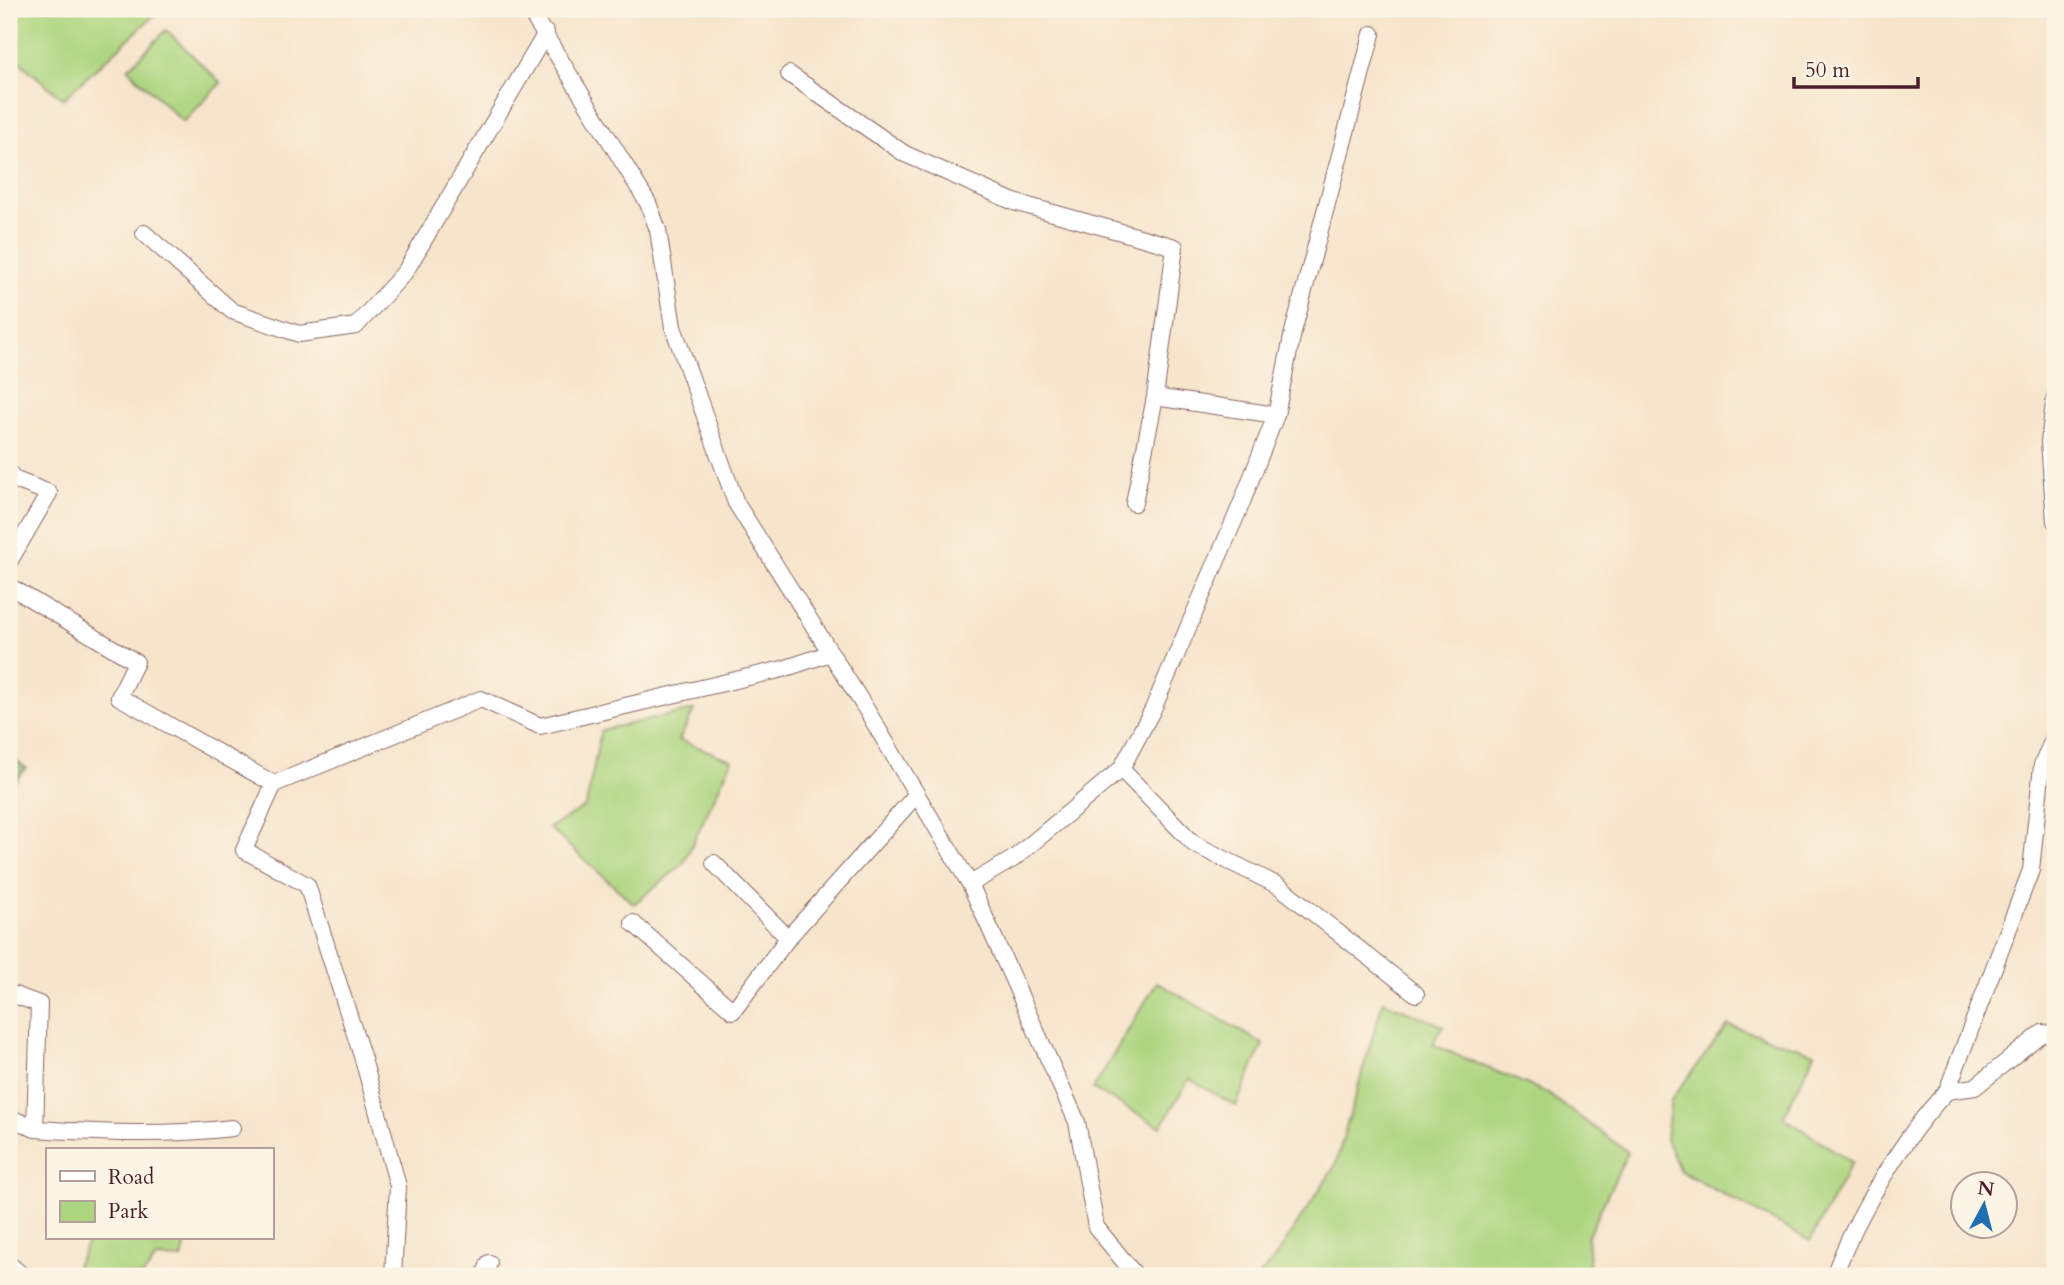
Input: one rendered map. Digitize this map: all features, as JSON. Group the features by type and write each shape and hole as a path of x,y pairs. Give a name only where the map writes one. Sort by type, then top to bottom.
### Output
{"street":[{"path":"529,9 648,203 658,230 673,327 736,503 831,653 970,884 1077,1122 1096,1227 1136,1276"},
{"path":"144,233 232,311 299,334 356,326 405,272 546,33"},
{"path":"970,884 1013,859 1121,769 1153,709 1240,507 1276,415 1293,332 1372,34"},
{"path":"789,74 905,154 1014,202 1175,247 1155,397 1134,503"},
{"path":"2055,396 2049,442 2055,521"},
{"path":"1155,397 1276,415"},
{"path":"9,472 13,479 49,494 9,562"},
{"path":"9,586 136,662 119,697 274,784"},
{"path":"393,1276 398,1186 363,1059 307,885 244,850 274,784 481,699 540,726 783,669 831,653"},
{"path":"1834,1276 1847,1240 1923,1116 1947,1091 2031,870 2042,765 2055,735"},
{"path":"1121,769 1194,844 1279,887 1416,994"},
{"path":"634,923 733,1010 788,938 917,794"},
{"path":"714,863 788,938"},
{"path":"9,993 39,1004 35,1129"},
{"path":"1947,1091 1975,1087 2042,1033 2055,1035"},
{"path":"9,1117 35,1129 147,1134 232,1128"},
{"path":"9,1264 23,1276"}],"green space":[{"path":"9,9 161,9 63,99 9,53"},
{"path":"166,30 221,83 183,122 128,69"},
{"path":"694,710 679,740 732,760 683,864 634,904 549,828 586,806 601,730"},
{"path":"9,755 26,768 9,788"},
{"path":"1157,982 1263,1044 1236,1106 1189,1079 1161,1127 1093,1089"},
{"path":"1383,1001 1443,1026 1433,1045 1545,1092 1628,1152 1587,1237 1590,1276 1259,1276 1273,1261 1335,1166"},
{"path":"1728,1025 1815,1053 1783,1117 1852,1162 1810,1241 1680,1171 1666,1139 1671,1100"},
{"path":"89,1240 187,1240 182,1259 156,1258 143,1276 71,1276"}]}
